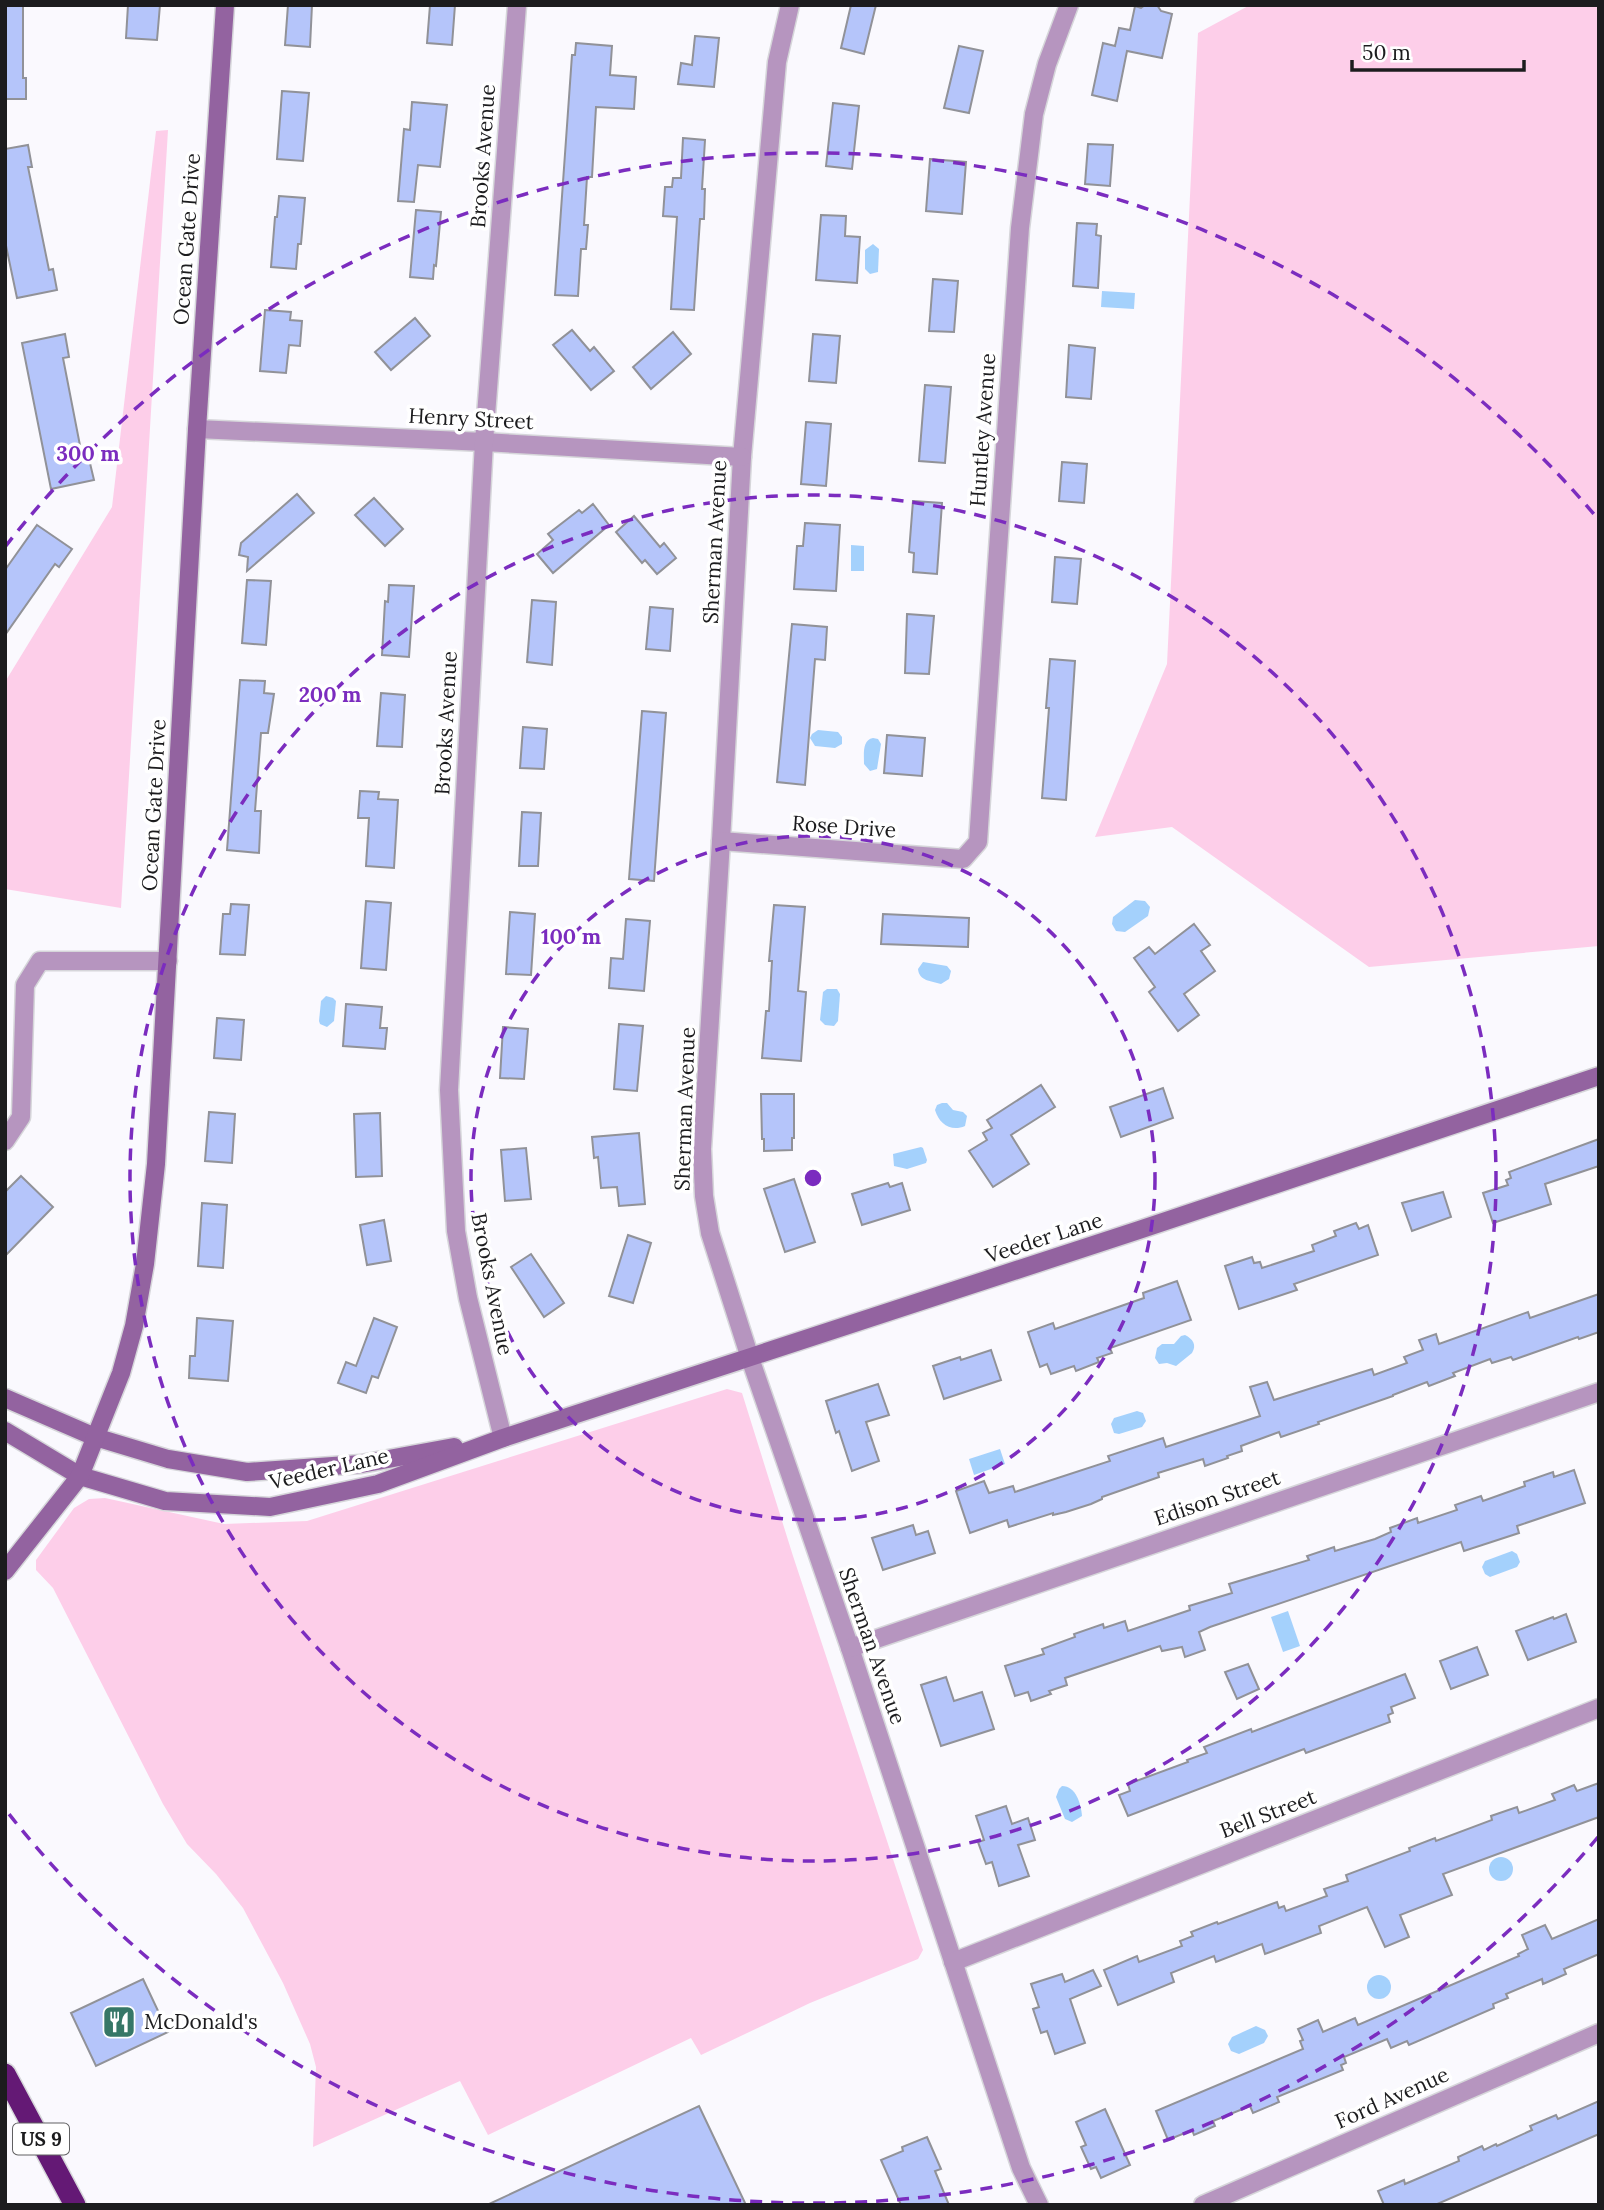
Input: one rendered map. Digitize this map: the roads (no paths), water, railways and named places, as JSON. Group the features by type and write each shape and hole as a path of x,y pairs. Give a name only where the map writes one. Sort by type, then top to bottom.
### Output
{"highway":[{"name":"US 9","path":"5,2074 75,2205"}],"street":[{"name":"Ocean Gate Drive","path":"5,1571 80,1476 121,1373 134,1326 145,1264 156,1164 169,961 197,429 225,5"},
{"name":"Brooks Avenue","path":"503,1438 468,1298 456,1231 449,1090 484,442 517,5"},
{"name":"Sherman Avenue","path":"790,5 777,62 742,457 702,1149 704,1196 710,1233 750,1358 850,1648 1021,2168 1039,2205"},
{"name":"Huntley Avenue","path":"963,859 978,842 1020,228 1027,165 1034,114 1043,77 1069,5"},
{"name":"Henry Street","path":"197,429 742,457"},
{"name":"Rose Drive","path":"721,841 963,859"},
{"path":"5,1141 21,1117 25,985 40,961 169,961"},
{"name":"Veeder Lane","path":"5,1431 80,1476 165,1501 270,1507 378,1483 503,1438 1599,1076"},
{"name":"Edison Street","path":"850,1648 1599,1392"},
{"name":"Veeder Lane","path":"5,1398 95,1437 168,1459 247,1472 361,1464 503,1438"},
{"name":"Bell Street","path":"953,1962 1599,1708"},
{"name":"Ford Avenue","path":"1203,2205 1599,2033"}],"water":[{"path":"873,244 879,249 878,272 870,274 865,269 865,250"},
{"path":"1102,291 1135,293 1134,309 1101,307"},
{"path":"851,545 864,546 864,571 851,571"},
{"path":"818,730 838,732 842,737 842,744 835,748 815,746 810,738"},
{"path":"873,738 878,739 881,744 877,769 870,771 864,764 864,752 865,744"},
{"path":"1135,900 1145,901 1150,907 1148,916 1125,932 1116,931 1112,924 1113,917"},
{"path":"923,962 947,966 951,971 949,979 941,984 923,978 918,969"},
{"path":"837,989 840,994 838,1021 834,1026 825,1025 820,1020 823,992"},
{"path":"326,996 336,1001 334,1021 327,1027 319,1021 321,1001"},
{"path":"947,1103 953,1110 963,1112 967,1116 965,1126 955,1128 943,1123 935,1110 937,1105"},
{"path":"921,1147 926,1163 907,1169 894,1166 893,1154"},
{"path":"1185,1335 1193,1342 1192,1353 1176,1366 1159,1364 1155,1358 1157,1348 1162,1344 1174,1344"},
{"path":"1137,1411 1143,1413 1146,1421 1142,1427 1114,1433 1111,1424 1114,1418"},
{"path":"1000,1449 1005,1464 974,1475 969,1459"},
{"path":"1512,1551 1517,1554 1520,1562 1517,1567 1490,1577 1485,1574 1482,1567 1485,1561"},
{"path":"1288,1611 1300,1646 1283,1652 1271,1617"},
{"path":"1062,1786 1074,1792 1080,1806 1082,1816 1072,1822 1065,1819 1056,1797"},
{"path":"1501,1857 1510,1860 1513,1869 1510,1878 1501,1881 1492,1878 1489,1869 1492,1860"},
{"path":"1379,1975 1388,1978 1391,1987 1388,1996 1379,1999 1370,1996 1367,1987 1370,1978"},
{"path":"1256,2026 1265,2030 1268,2036 1264,2043 1239,2054 1231,2051 1228,2044 1232,2037"}],"place":[{"name":"McDonald's","path":"119,2022"}]}
